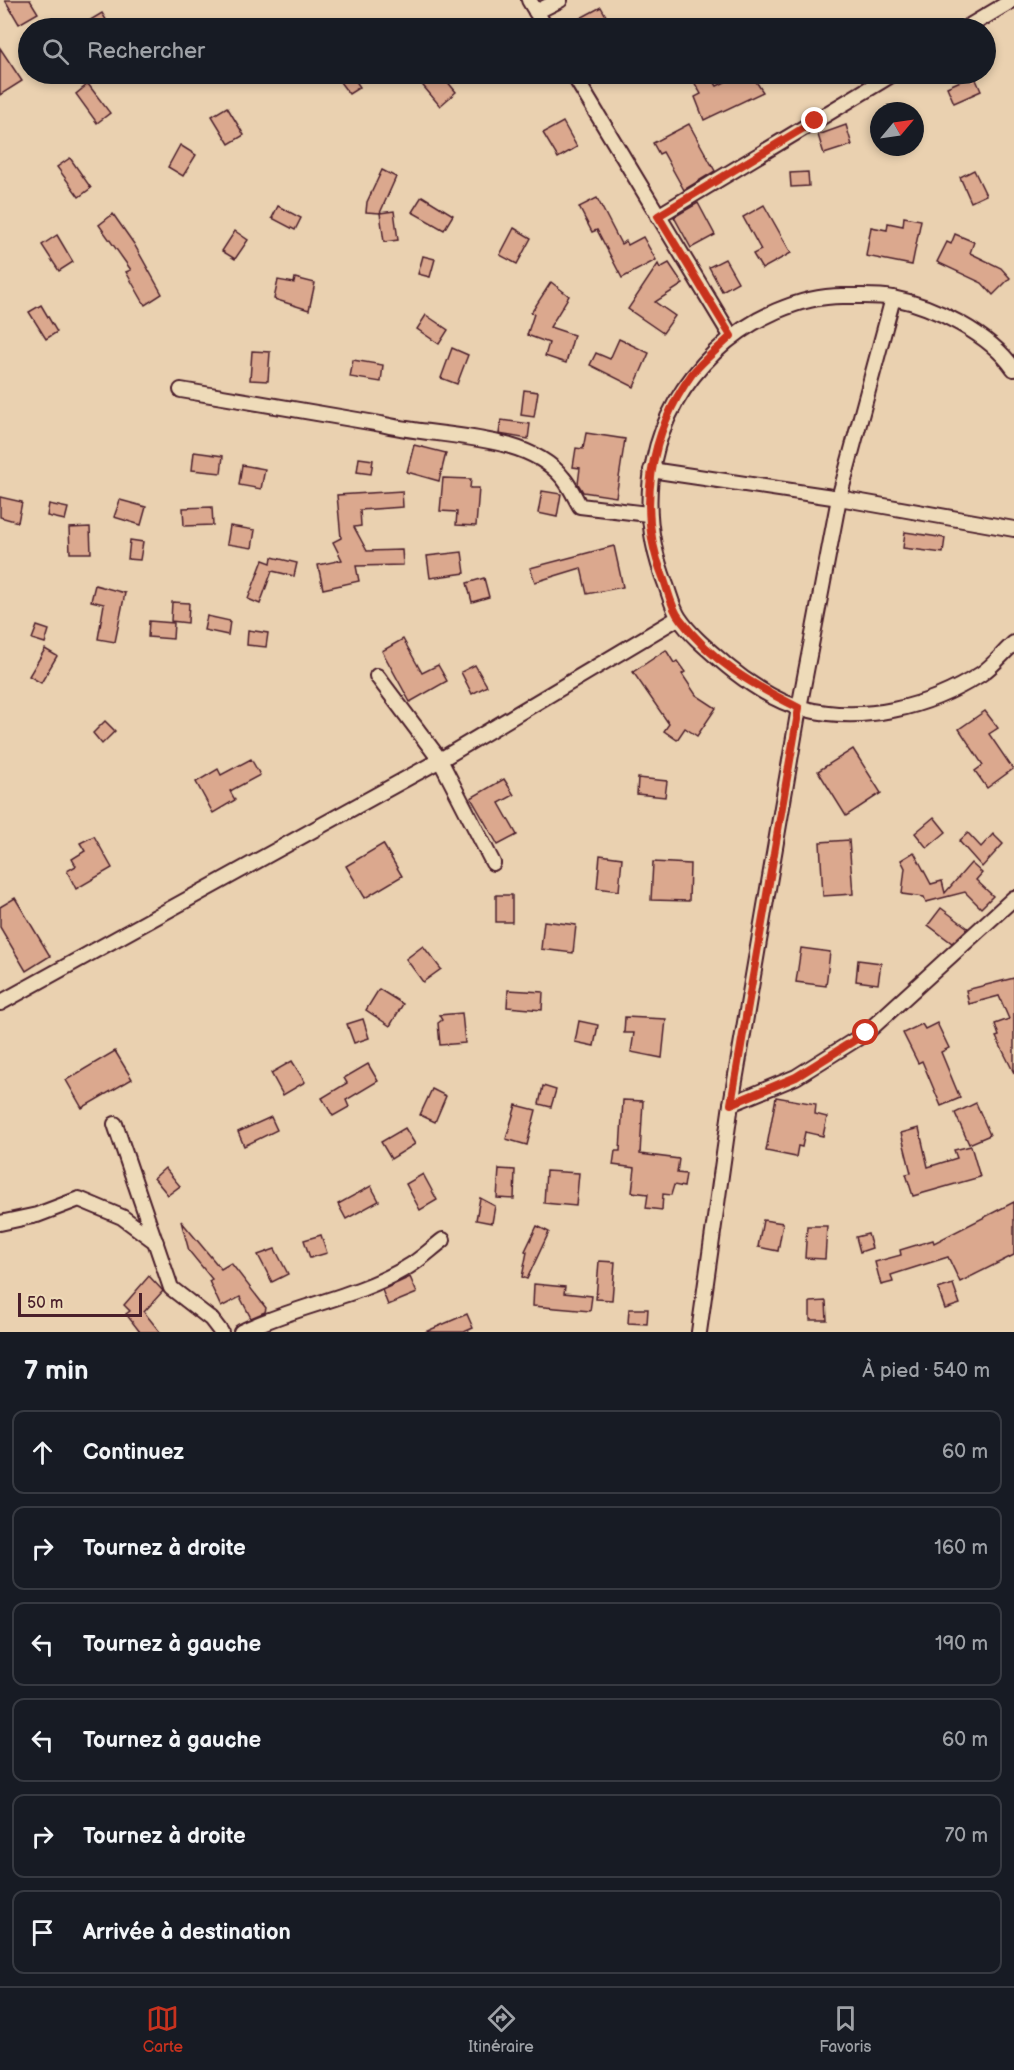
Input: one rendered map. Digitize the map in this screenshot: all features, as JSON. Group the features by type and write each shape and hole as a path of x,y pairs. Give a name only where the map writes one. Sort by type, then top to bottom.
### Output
{"street":[{"path":"532,6 560,0"},
{"path":"983,18 1013,0"},
{"path":"579,84 731,336"},
{"path":"658,216 876,84"},
{"path":"1014,369 1006,358 955,319 893,298 836,295 781,308 731,336 693,373 666,419 651,470 648,514 657,563 678,618 706,649 745,681 799,708 840,713 891,711 939,698 983,673 1014,643"},
{"path":"699,1332 731,1104 799,708 839,498 893,298"},
{"path":"181,390 381,424 404,430 425,430 462,435 526,451 534,454 562,477 580,506 648,514"},
{"path":"651,470 839,498 1014,529"},
{"path":"0,1003 440,760 678,618"},
{"path":"377,676 440,760 493,863"},
{"path":"731,1104 796,1077 866,1033 1014,898"},
{"path":"115,1124 171,1288 211,1319 221,1332"},
{"path":"0,1223 37,1215 79,1198 122,1217 156,1242"},
{"path":"241,1332 267,1319 406,1268 443,1240"}],"building":[{"path":"5,0 30,0 38,13 29,18 18,18 18,22"},
{"path":"601,7 607,18 581,18"},
{"path":"102,13 105,18 94,18"},
{"path":"0,48 18,75 18,84 0,95"},
{"path":"88,84 110,113 97,123 76,94"},
{"path":"342,84 358,84 360,87 349,94"},
{"path":"422,84 449,84 456,92 440,106"},
{"path":"695,84 716,84 717,86 721,84 758,84 763,92 704,120 695,97 701,94"},
{"path":"954,84 978,84 981,91 954,103 947,87"},
{"path":"227,107 244,135 229,144 212,116"},
{"path":"563,122 577,147 558,158 543,133"},
{"path":"689,124 715,171 684,190 663,152 659,154 653,143"},
{"path":"846,125 852,145 824,154 818,135"},
{"path":"180,145 196,155 183,176 168,167"},
{"path":"70,158 91,188 79,197 57,167"},
{"path":"382,170 396,177 380,213 366,212 367,202"},
{"path":"974,170 986,195 971,202 960,177"},
{"path":"808,172 809,186 791,187 790,173"},
{"path":"422,196 453,215 444,230 412,212"},
{"path":"597,198 621,244 626,241 628,245 643,237 656,260 622,278 597,230 592,232 579,207"},
{"path":"698,203 715,235 691,248 674,217"},
{"path":"764,205 791,253 762,269 753,254 761,250 743,217"},
{"path":"278,206 301,218 295,230 272,218"},
{"path":"394,211 398,240 384,242 380,213"},
{"path":"113,214 134,244 162,294 145,305 126,272 131,270 99,225"},
{"path":"904,217 921,220 912,265 866,256 871,227 887,230 888,223 903,226"},
{"path":"514,228 531,238 517,264 500,255"},
{"path":"235,231 248,240 235,259 222,251"},
{"path":"955,234 974,242 970,253 1001,268 1010,278 993,295 982,283 937,262 947,242 951,244"},
{"path":"57,235 73,262 59,271 42,245"},
{"path":"423,256 435,259 430,277 418,274"},
{"path":"725,259 738,282 722,291 709,267"},
{"path":"669,263 683,284 655,302 675,316 663,333 628,309 658,264 660,268"},
{"path":"295,278 315,283 309,310 274,299 278,280 294,283"},
{"path":"551,282 569,296 550,327 574,335 566,363 545,356 549,343 527,335 534,314 531,313"},
{"path":"41,305 57,332 46,339 29,312"},
{"path":"426,315 448,330 439,344 417,329"},
{"path":"619,339 649,353 634,387 590,365 596,353 610,359"},
{"path":"452,348 468,355 457,384 441,378"},
{"path":"252,351 270,352 268,381 250,380"},
{"path":"353,360 383,365 381,382 350,377"},
{"path":"524,390 538,392 534,417 521,415"},
{"path":"501,420 530,424 528,439 499,434"},
{"path":"586,433 625,439 616,497 583,492 578,484 580,468 573,467 576,448 583,449"},
{"path":"414,445 446,453 439,481 407,472"},
{"path":"194,452 223,456 221,473 192,470"},
{"path":"359,458 373,460 371,474 357,472"},
{"path":"242,465 265,469 261,489 239,485"},
{"path":"443,478 471,479 470,488 479,488 476,526 456,525 457,512 440,511"},
{"path":"402,491 403,507 360,510 361,526 354,527 367,551 402,550 403,565 356,566 359,581 323,589 318,565 342,560 333,542 341,538 337,495"},
{"path":"542,491 561,494 557,517 538,513"},
{"path":"0,497 22,502 18,522 0,517"},
{"path":"120,500 146,507 141,525 114,517"},
{"path":"49,504 68,508 65,520 47,516"},
{"path":"212,507 213,525 184,526 183,508"},
{"path":"230,526 255,530 252,548 227,544"},
{"path":"90,527 91,553 70,553 69,528"},
{"path":"905,532 945,538 943,553 903,548"},
{"path":"130,540 143,542 140,560 128,559"},
{"path":"614,546 623,587 587,594 581,568 535,582 530,568"},
{"path":"462,552 465,573 430,578 427,556"},
{"path":"272,557 297,563 294,576 272,571 260,604 248,599 263,560 271,563"},
{"path":"484,578 489,597 472,602 467,583"},
{"path":"95,585 125,593 115,642 98,639 104,604 91,601"},
{"path":"172,602 189,603 188,623 171,621"},
{"path":"207,616 230,621 228,635 204,630"},
{"path":"149,621 174,623 173,639 148,637"},
{"path":"37,626 49,630 45,643 32,639"},
{"path":"248,630 268,633 266,647 247,645"},
{"path":"403,639 422,673 438,665 447,681 410,702 382,651"},
{"path":"45,649 57,656 41,683 29,676"},
{"path":"666,650 674,663 677,661 685,672 682,674 696,695 716,708 697,736 685,728 677,740 664,731 669,724 633,672"},
{"path":"475,665 487,686 472,694 461,672"},
{"path":"985,711 998,728 989,734 1013,769 987,788 975,771 983,765 959,729"},
{"path":"105,721 115,731 102,744 93,733"},
{"path":"853,749 881,793 846,816 818,771"},
{"path":"251,759 260,775 230,791 235,800 213,813 196,782 218,769 221,775"},
{"path":"638,778 667,781 665,797 637,794"},
{"path":"504,779 514,795 499,803 517,835 498,845 471,798"},
{"path":"934,817 946,832 927,848 915,833"},
{"path":"968,833 981,847 993,834 1003,844 982,867 959,841"},
{"path":"94,836 112,868 76,889 67,871 76,866 72,859 85,851 80,843"},
{"path":"849,840 853,894 823,896 820,842"},
{"path":"383,844 402,876 365,898 346,866"},
{"path":"914,852 931,884 942,881 945,893 971,863 982,873 976,880 993,896 981,908 965,892 926,902 924,897 902,894 905,868 901,860"},
{"path":"600,855 622,858 619,891 597,888"},
{"path":"653,862 690,864 689,901 651,900"},
{"path":"496,895 512,895 512,922 496,922"},
{"path":"15,898 50,956 26,971 0,927 0,907"},
{"path":"941,908 968,928 952,943 928,925"},
{"path":"544,921 576,925 573,953 541,949"},
{"path":"423,946 441,969 423,982 406,959"},
{"path":"801,948 830,952 826,986 796,982"},
{"path":"858,960 881,963 878,984 856,981"},
{"path":"1014,978 1014,1073 996,1037 999,1036 995,1024 1009,1019 999,996 969,1004 966,990"},
{"path":"379,989 403,1004 390,1026 366,1010"},
{"path":"508,990 543,992 542,1010 507,1007"},
{"path":"462,1013 465,1043 440,1045 438,1023 442,1020 439,1015"},
{"path":"625,1017 666,1019 662,1058 631,1052 634,1033 624,1033"},
{"path":"363,1019 369,1038 354,1043 347,1024"},
{"path":"579,1021 598,1025 594,1046 575,1042"},
{"path":"937,1023 949,1048 941,1052 960,1098 941,1106 922,1061 918,1063 903,1033 922,1024 925,1029"},
{"path":"115,1051 132,1079 82,1108 66,1080"},
{"path":"292,1061 305,1082 283,1095 271,1073"},
{"path":"368,1064 378,1081 346,1100 349,1107 333,1116 322,1098 347,1083 344,1078"},
{"path":"543,1086 556,1090 551,1107 539,1104"},
{"path":"432,1089 446,1096 435,1122 420,1115"},
{"path":"776,1097 816,1104 815,1114 827,1117 823,1136 805,1132 802,1147 798,1146 796,1157 766,1151"},
{"path":"623,1100 643,1101 640,1154 679,1159 677,1173 686,1174 684,1187 674,1185 671,1195 663,1194 662,1210 646,1208 648,1194 632,1192 635,1168 613,1165 615,1151 620,1151"},
{"path":"976,1103 990,1135 969,1144 955,1113"},
{"path":"516,1105 536,1110 527,1145 506,1139"},
{"path":"271,1117 277,1130 244,1146 238,1132"},
{"path":"405,1128 415,1144 391,1159 381,1142"},
{"path":"919,1128 928,1167 957,1158 954,1150 971,1146 980,1177 913,1196 906,1174 911,1173 901,1133"},
{"path":"165,1168 180,1186 168,1195 154,1178"},
{"path":"499,1169 515,1170 514,1199 497,1198"},
{"path":"546,1171 579,1173 576,1206 544,1203"},
{"path":"423,1174 437,1200 420,1210 406,1184"},
{"path":"371,1186 379,1201 346,1219 338,1204"},
{"path":"480,1198 495,1206 492,1223 476,1220"},
{"path":"1014,1202 1014,1255 960,1282 948,1257 891,1275 893,1282 881,1285 875,1262 901,1255 900,1250 933,1240 934,1243"},
{"path":"763,1220 783,1223 778,1251 758,1247"},
{"path":"181,1221 221,1269 231,1263 266,1308 265,1312 251,1318 240,1297 221,1307 209,1281 212,1279 189,1251"},
{"path":"537,1226 549,1232 527,1279 522,1277 527,1252 525,1251"},
{"path":"807,1226 827,1226 825,1259 805,1258"},
{"path":"868,1234 872,1248 860,1252 856,1237"},
{"path":"321,1235 327,1253 310,1258 304,1240"},
{"path":"275,1249 288,1274 272,1282 258,1255"},
{"path":"599,1261 615,1262 612,1300 596,1299"},
{"path":"149,1276 163,1291 144,1312 160,1332 140,1332 126,1314 130,1311 124,1305"},
{"path":"410,1277 417,1293 388,1305 382,1290"},
{"path":"534,1284 565,1287 564,1293 592,1296 590,1311 533,1306"},
{"path":"953,1284 960,1304 945,1309 938,1289"},
{"path":"826,1301 827,1320 810,1320 810,1302"},
{"path":"629,1309 648,1309 647,1324 628,1323"},
{"path":"467,1314 473,1328 464,1332 425,1332"}],"route":[{"path":"815,121 658,216 731,336 693,373 666,419 651,470 648,514 657,563 678,618 706,649 745,681 799,708 731,1104 796,1077 866,1033"}]}
